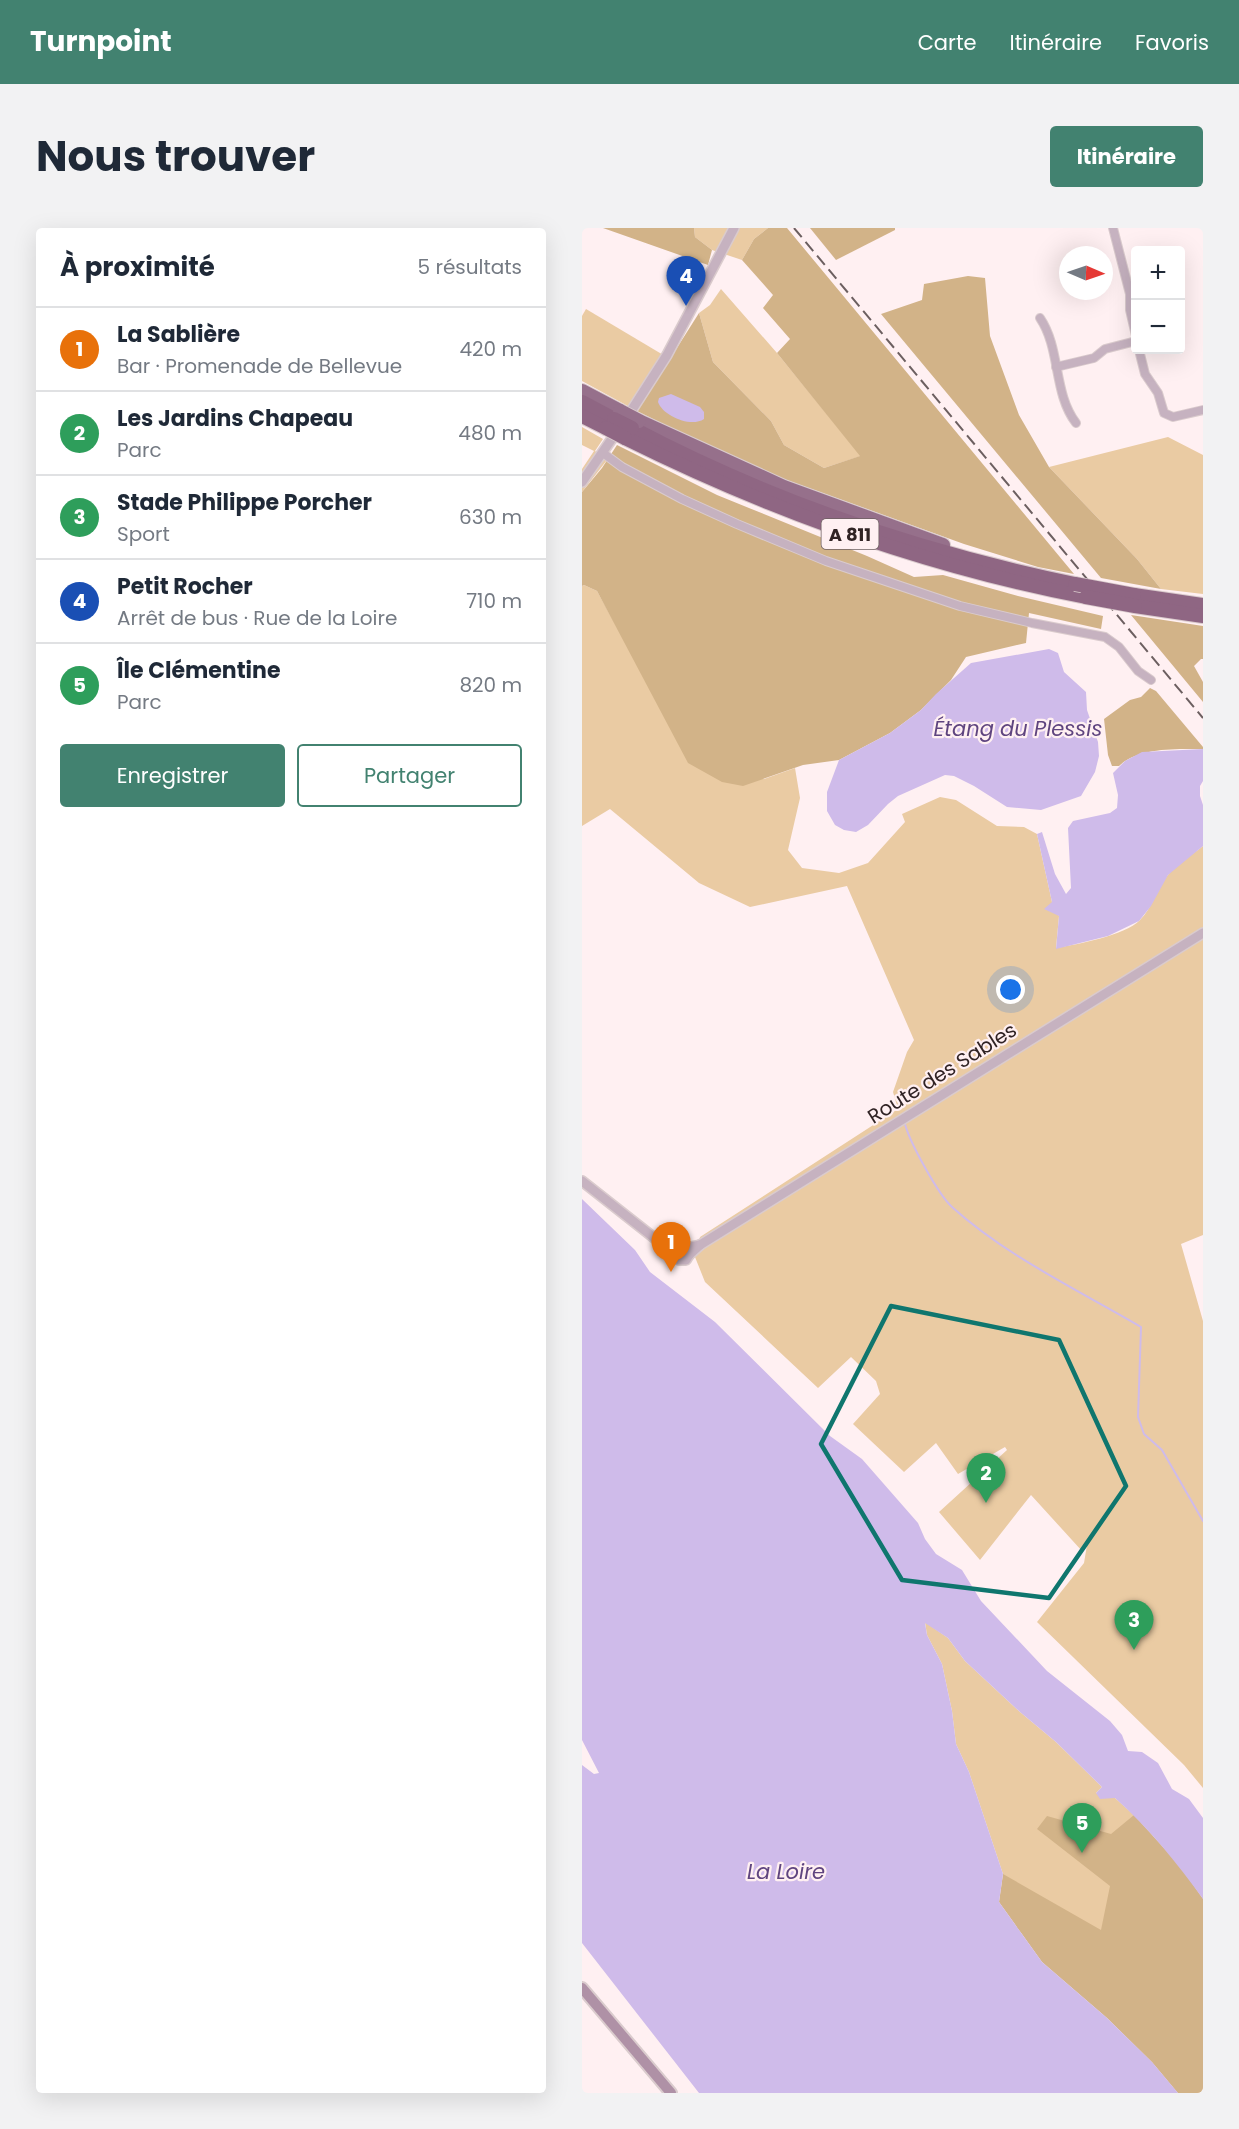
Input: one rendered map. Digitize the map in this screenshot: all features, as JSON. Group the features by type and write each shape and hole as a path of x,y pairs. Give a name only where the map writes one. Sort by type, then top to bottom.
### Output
{"highway":[{"path":"582,391 613,419"},
{"name":"A 811","path":"582,402 709,467 852,524 954,556 1075,584 1135,601 1203,615"},
{"name":"A 811","path":"583,416 613,419"},
{"name":"A 811","path":"632,429 726,486 839,530 954,566 1086,597 1203,605"}],"main road":[{"path":"582,1988 671,2093"}],"street":[{"path":"582,482 667,355 735,228"},
{"path":"1113,228 1132,300"},
{"path":"1040,318 1047,328 1067,411 1076,423"},
{"path":"1056,367 1094,358 1105,350 1131,342"},
{"path":"1140,354 1145,374 1158,393 1167,416 1173,417 1203,410"},
{"path":"603,453 622,467 682,499 747,529 826,561 960,606 1105,638 1119,647 1138,671 1151,680"},
{"name":"Route des Sables","path":"582,1180 662,1244 683,1252 700,1245 1203,933"}],"highlighted area":[{"path":"891,1306 1059,1340 1126,1486 1049,1598 902,1580 821,1444"}],"shaded area":[{"path":"603,228 694,228 695,237 712,250 708,265"},
{"path":"694,228 768,228 754,239 742,260 712,250 695,237"},
{"path":"768,228 787,228 1074,574 1038,567 964,544 781,478 699,442 637,411 699,313 713,362 771,421 784,445 824,468 860,456 777,353 790,339 763,308 773,295 742,260 754,239"},
{"path":"810,228 895,228 895,230 836,260"},
{"path":"968,276 985,278 990,336 1019,415 1049,467 1137,559 1161,589 1101,578 881,314 922,300 924,284"},
{"path":"721,289 861,456 824,468 784,445 771,421 713,362 699,313 710,305"},
{"path":"586,309 670,359 637,411 582,381 582,316"},
{"path":"582,427 603,439 595,451 607,460 582,492 582,469 594,451 582,445"},
{"path":"1168,437 1203,455 1203,594 1161,589 1137,559 1049,467"},
{"path":"617,445 717,495 914,577 943,575 1103,616 1101,629 1029,613 1026,643 966,657 951,680 921,710 890,733 839,760 803,765 743,786 722,782 688,763 597,591 582,586 582,492"},
{"path":"582,586 597,591 631,653 764,779 795,768 800,798 788,850 802,868 839,873 868,863 905,822 902,814 940,797 956,800 997,826 1024,827 1037,834 1052,902 1059,916 1056,948 1100,938 1133,926 1148,910 1163,881 1179,864 1203,846 1203,1235 1181,1244 1203,1321 1203,1788 1184,1765 1037,1622 1084,1563 1087,1545 1082,1551 1031,1495 980,1560 939,1512 1007,1450 1005,1447 958,1474 936,1443 904,1472 853,1424 880,1394 876,1381 851,1357 818,1388 705,1282 695,1257 700,1237 898,1109 893,1092 907,1052 914,1040 847,886 750,907 699,883 610,809 582,826"},
{"path":"1131,615 1203,626 1203,659 1194,666 1203,682 1203,702"},
{"path":"1150,688 1156,691 1203,749 1147,752 1136,755 1119,766 1112,766 1108,755 1104,719 1130,700 1141,697"},
{"path":"925,1622 948,1638 965,1661 1056,1742 1102,1787 1096,1793 1115,1798 1134,1815 1180,1866 1203,1899 1203,2093 1178,2093 1152,2062 1017,1928 1003,1874 969,1772 956,1744 942,1664 927,1635"},
{"path":"1134,1815 1180,1866 1203,1899 1203,2093 1178,2093 1152,2062 1107,2018 1042,1962 999,1902 1003,1874 1101,1930 1110,1886 1037,1829 1047,1816 1111,1834"}],"water":[{"path":"671,394 700,407 704,412 704,419 685,421 665,412 658,402 659,398"},
{"name":"Étang du Plessis","path":"1049,649 1058,653 1064,672 1086,692 1087,710 1098,742 1099,756 1095,772 1081,796 1041,810 1007,807 974,786 954,776 945,775 898,796 868,825 856,832 844,830 835,825 827,811 827,792 839,760 890,733 921,710 971,663"},
{"path":"1203,749 1203,781 1200,786 1200,796 1203,805 1203,846 1168,875 1151,906 1139,921 1108,936 1056,949 1059,916 1044,909 1052,902 1037,834 1042,832 1055,874 1066,894 1071,888 1068,828 1073,821 1110,813 1117,808 1118,795 1113,773 1125,761 1142,752"},
{"name":"La Loire","path":"582,1199 635,1250 650,1272 715,1322 830,1436 862,1459 918,1523 925,1539 936,1554 962,1570 981,1601 1047,1671 1110,1721 1122,1735 1128,1751 1142,1752 1158,1763 1172,1789 1189,1799 1203,1818 1203,1899 1162,1846 1127,1809 1115,1798 1100,1799 1096,1793 1102,1787 1056,1742 965,1661 948,1638 925,1623 927,1635 942,1664 956,1744 969,1772 1003,1874 999,1902 1042,1962 1107,2018 1152,2062 1178,2093 699,2093 582,1943 582,1765 594,1774 599,1773 582,1740"}],"waterway":[{"path":"905,1124 925,1168 952,1207 973,1225 1019,1257 1141,1327 1138,1417 1144,1434 1162,1450 1203,1521"}],"railway":[{"path":"794,228 1203,718"}],"place":[{"name":"Petit Rocher","path":"686,306"},
{"name":"La Sablière","path":"671,1272"},
{"name":"Les Jardins Chapeau","path":"986,1503"},
{"name":"Stade Philippe Porcher","path":"1134,1650"},
{"name":"Île Clémentine","path":"1082,1853"}]}
